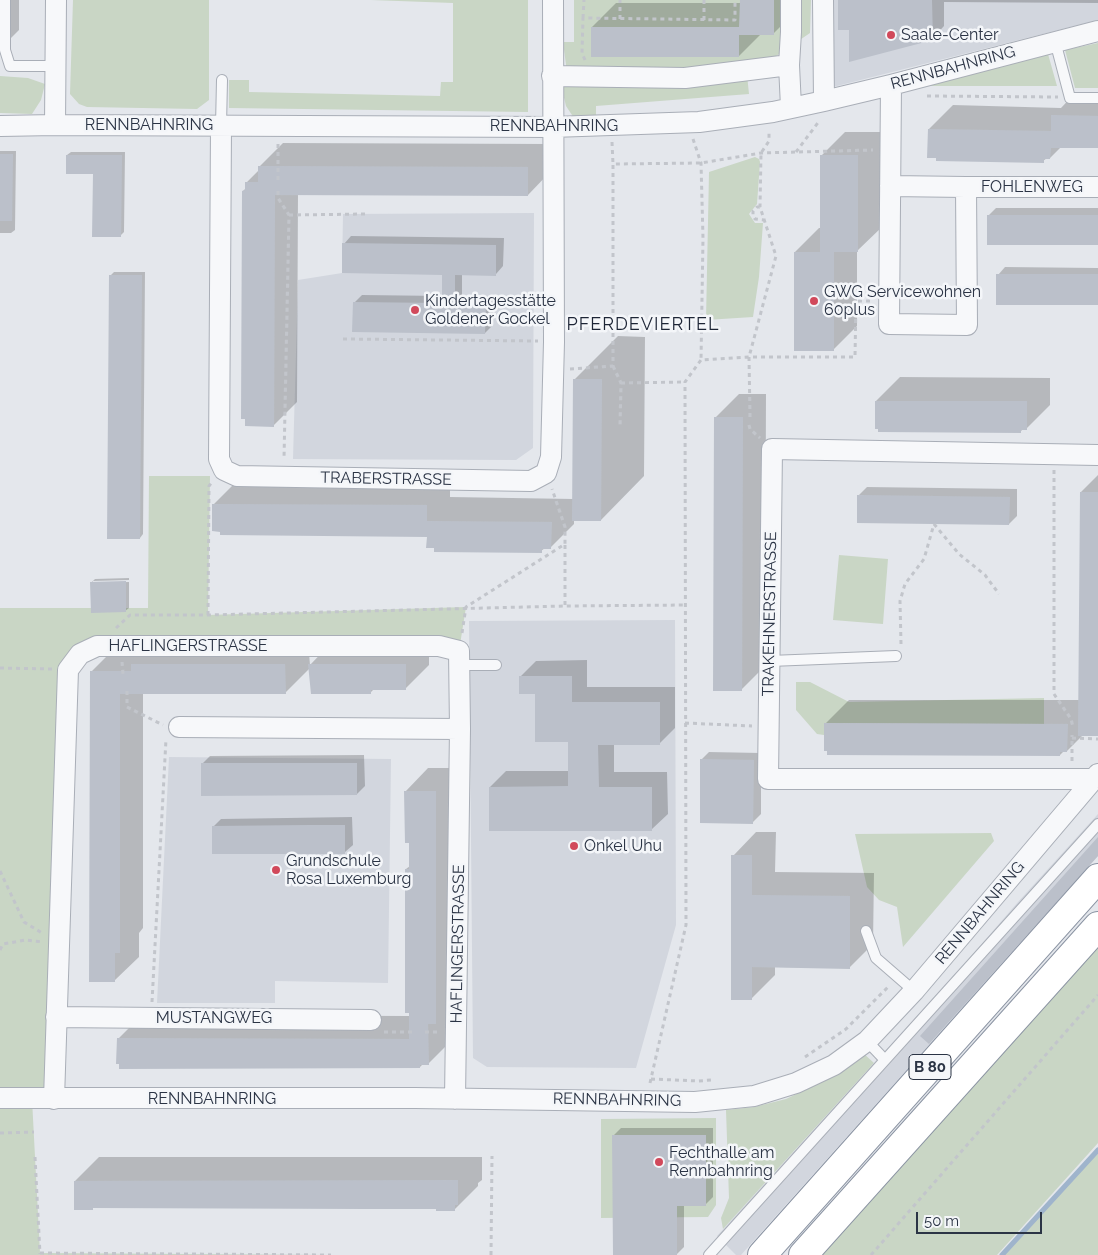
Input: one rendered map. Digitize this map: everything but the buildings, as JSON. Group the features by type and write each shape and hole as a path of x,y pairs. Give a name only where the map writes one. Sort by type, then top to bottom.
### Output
{"highway":[{"name":"B 80","path":"762,1255 1098,878"},
{"name":"B 80","path":"803,1255 1098,926"}],"street":[{"path":"55,125 56,0"},
{"path":"546,473 551,457 553,381 553,0"},
{"path":"791,0 789,65 791,107"},
{"path":"824,0 824,101"},
{"name":"RENNBAHNRING","path":"0,126 552,128 688,123 754,115 824,101 1098,31"},
{"path":"552,76 685,78 789,65"},
{"name":"FOHLENWEG","path":"891,85 889,324 967,325 966,187"},
{"path":"221,126 219,459 224,470"},
{"name":"FOHLENWEG","path":"890,186 1098,187"},
{"name":"TRAKEHNERSTRASSE","path":"1095,782 768,779 772,449 1098,455"},
{"name":"TRABERSTRASSE","path":"224,470 237,476 532,481 546,473"},
{"name":"HAFLINGERSTRASSE","path":"68,670 80,654 97,646 439,646 459,658 456,1099"},
{"path":"54,1099 68,670"},
{"path":"170,730 460,729"},
{"name":"RENNBAHNRING","path":"0,1098 54,1099 140,1105 406,1104 456,1099 695,1102 754,1096 796,1083 834,1065 867,1041 914,991 1095,782"},
{"name":"MUSTANGWEG","path":"56,1017 371,1020"}],"lane":[{"path":"5,0 5,50 10,66 55,66"},
{"path":"1055,41 1070,98 1098,98"},
{"path":"221,126 222,80"},
{"path":"770,661 896,656"},
{"path":"459,658 496,665"},
{"path":"709,1255 1098,824"},
{"path":"866,931 876,958 914,991"},
{"path":"867,1041 885,1060"}],"path":[{"path":"584,0 582,53 592,76"},
{"path":"620,0 620,19"},
{"path":"704,0 704,20"},
{"path":"583,18 735,20 735,0"},
{"path":"924,96 1070,98"},
{"path":"796,152 821,119 824,101"},
{"path":"646,1101 686,925 685,382 701,360 703,238 701,163 688,123"},
{"path":"750,417 749,357 776,256 760,207 761,153 769,141 770,126"},
{"path":"612,127 613,366 621,383 620,428"},
{"path":"613,164 701,163 761,153 891,150"},
{"path":"278,160 278,182"},
{"path":"278,191 278,198 289,215 284,477"},
{"path":"760,207 757,207 753,215 755,219 764,220"},
{"path":"289,215 366,214"},
{"path":"701,360 749,357 855,357 856,301 889,300"},
{"path":"343,339 533,341"},
{"path":"553,381 571,368 613,366"},
{"path":"621,383 685,382"},
{"path":"1054,454 1054,694 1071,719 1073,727"},
{"path":"208,615 209,486 224,470"},
{"path":"546,473 566,527 565,606"},
{"path":"896,656 902,656 900,601 905,584 924,559 934,524 958,554 986,575 999,594"},
{"path":"459,658 466,608 565,544"},
{"path":"97,646 130,615 208,615 565,606 686,606"},
{"path":"122,665 122,674"},
{"path":"0,668 68,670"},
{"path":"127,691 127,707 170,730 152,1018"},
{"path":"685,723 769,727"},
{"path":"1072,758 1072,736 1098,739"},
{"path":"0,871 24,922 59,944"},
{"path":"0,950 4,944 26,940 59,944"},
{"path":"801,1060 846,1029 898,976"},
{"path":"871,1255 1098,995"},
{"path":"371,1020 378,1032 414,1032"},
{"path":"425,1032 435,1032"},
{"path":"651,1079 716,1080"},
{"path":"0,1133 34,1132"},
{"path":"491,1255 492,1156"},
{"path":"35,1157 40,1254 331,1255"}],"shaded area":[{"path":"823,0 1098,0 1098,20 825,89"},
{"name":"Kindertagesstätte Goldener Gockel","path":"534,213 533,448 516,460 293,459 298,280 342,273 343,214"},
{"name":"Onkel Uhu","path":"675,620 676,925 636,1068 487,1067 473,1058 469,621"},
{"name":"Grundschule Rosa Luxemburg","path":"169,757 391,759 388,983 275,981 275,1003 157,1003"},
{"path":"1098,814 1098,856 741,1255 736,1255 717,1236"}],"green space":[{"path":"73,0 209,0 209,100 197,109 87,107 79,104 70,94"},
{"path":"371,0 528,0 528,112 229,108 229,80 249,80 249,92 440,96 441,82 453,82 453,3"},
{"path":"574,0 811,0 810,33 766,63 746,65 749,94 596,106 596,119 574,118 566,106 561,85 568,80 563,42 574,42"},
{"path":"1098,43 1098,88 1075,88 1065,50"},
{"path":"1048,54 1057,86 921,86"},
{"path":"0,76 28,78 45,84 41,100 32,114 0,113"},
{"path":"755,157 760,162 757,204 749,214 755,223 763,223 759,277 753,317 706,320 709,172"},
{"path":"149,476 210,476 208,615 466,607 459,651 97,646 68,670 54,1099 32,1099 40,1253 331,1255 0,1255 0,608 148,608"},
{"path":"839,555 888,559 883,624 833,620"},
{"path":"796,682 810,682 849,702 1044,698 1044,724 825,723 824,735 817,734 796,710"},
{"path":"991,833 994,841 903,947 897,907 879,900 867,887 855,834"},
{"path":"1098,933 1098,1143 997,1255 818,1255"},
{"path":"863,1053 874,1063 723,1229 721,1218 729,1198 726,1110 754,1107 786,1099 842,1072"},
{"name":"Fechthalle am Rennbahnring","path":"716,1118 716,1205 708,1217 601,1218 601,1119"},
{"path":"1098,1150 1098,1255 1001,1255 1006,1249"}],"waterway":[{"path":"1002,1255 1098,1150"}],"place":[{"name":"Saale-Center","path":"891,35"},
{"name":"GWG Servicewohnen 60plus","path":"814,301"},
{"name":"Kindertagesstätte Goldener Gockel","path":"415,310"},
{"name":"Onkel Uhu","path":"574,846"},
{"name":"Grundschule Rosa Luxemburg","path":"276,870"},
{"name":"Fechthalle am Rennbahnring","path":"659,1162"}],"district":[{"name":"PFERDEVIERTEL","path":"643,325"}]}
